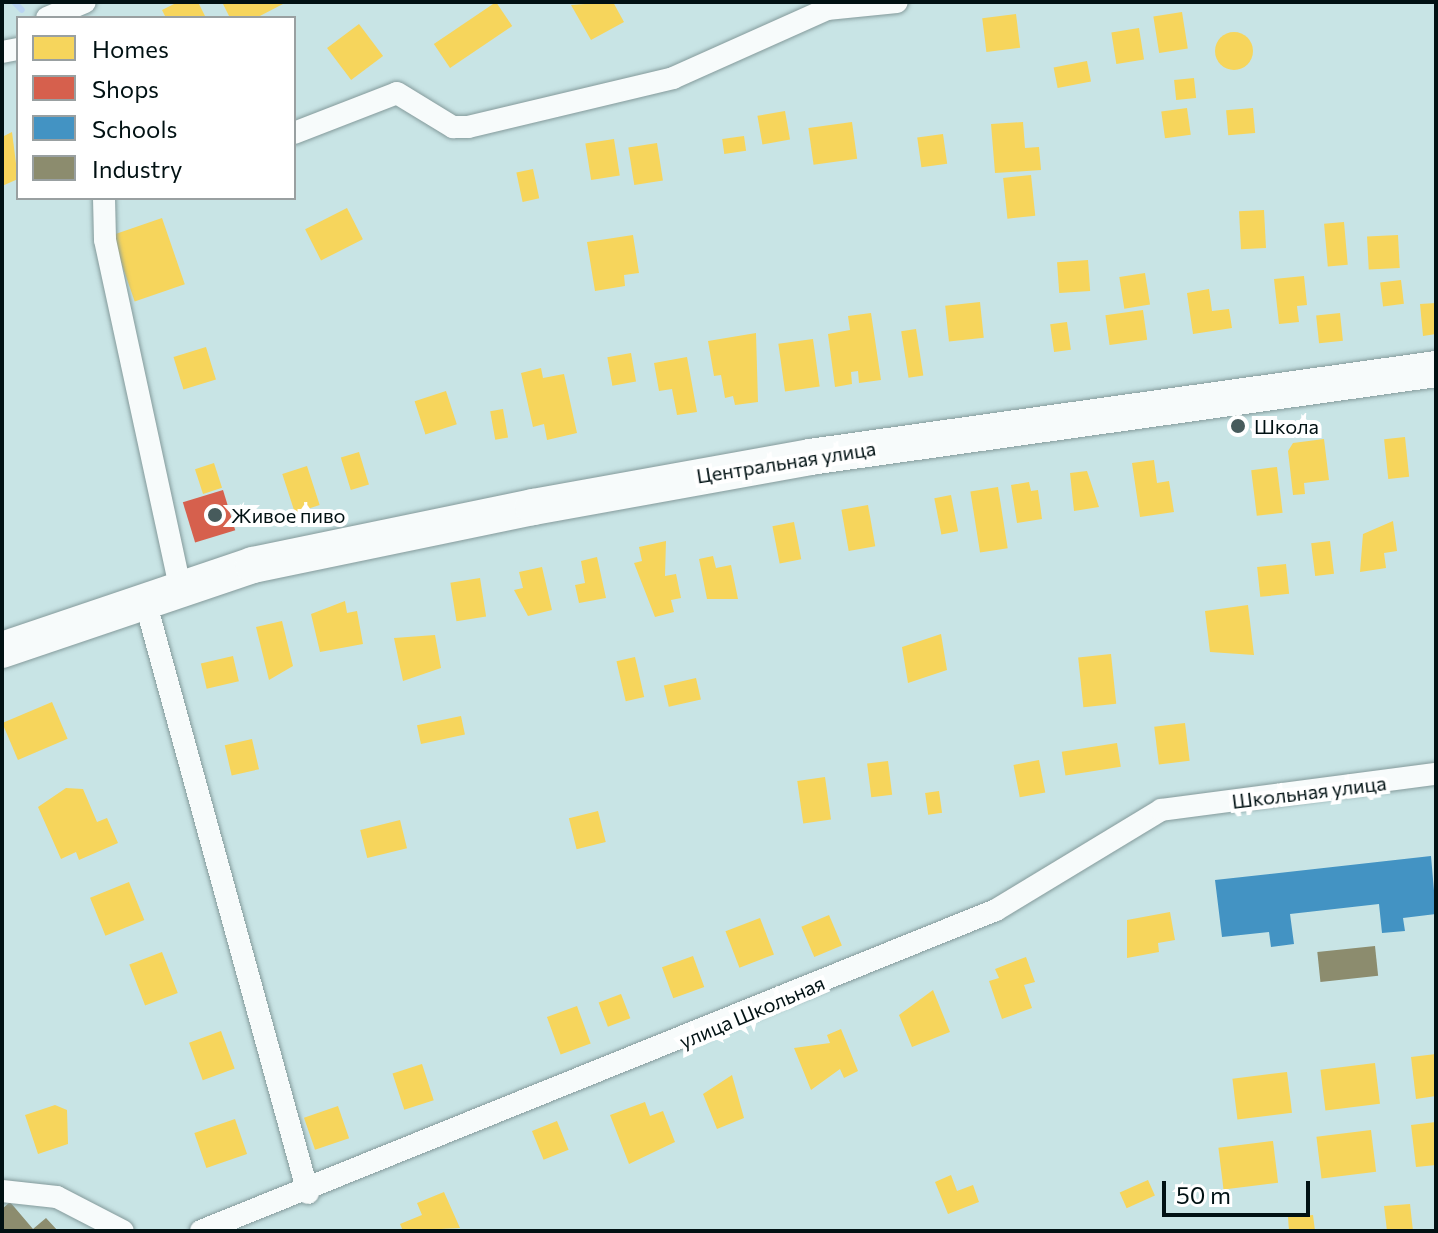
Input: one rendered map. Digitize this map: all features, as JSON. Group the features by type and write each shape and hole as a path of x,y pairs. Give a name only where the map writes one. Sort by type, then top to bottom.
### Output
{"main road":[{"name":"Центральная улица","path":"2,650 144,597 180,587 533,507 810,457 1436,369"}],"street":[{"path":"48,11 85,2"},
{"path":"296,132 397,93 453,127 468,127 673,78 827,9 897,2"},
{"path":"111,200 105,240 180,587"},
{"path":"144,597 308,1193 201,1231"},
{"name":"Школьная улица","path":"1182,807 1436,774"},
{"name":"улица Школьная","path":"308,1193 996,910 1151,815 1182,807"},
{"path":"2,1191 57,1197 123,1231"}],"building: Homes":[{"path":"178,2 198,2 205,16 165,16 162,10"},
{"path":"222,2 283,4 260,16 229,16"},
{"path":"496,2 512,26 450,68 434,44"},
{"path":"613,2 624,22 591,40 571,5"},
{"path":"1182,12 1188,49 1159,53 1153,17"},
{"path":"1016,14 1020,48 986,52 982,18"},
{"path":"359,24 383,56 351,80 327,48"},
{"path":"1139,28 1144,60 1116,64 1111,32"},
{"path":"1234,32 1247,38 1253,51 1247,64 1234,70 1221,64 1215,51 1221,38"},
{"path":"1087,61 1091,82 1058,88 1054,67"},
{"path":"1194,78 1196,98 1176,100 1174,80"},
{"path":"1187,108 1191,135 1165,138 1161,112"},
{"path":"1253,108 1255,133 1228,135 1226,110"},
{"path":"785,111 790,140 762,144 757,116"},
{"path":"852,122 857,159 814,165 808,128"},
{"path":"1023,122 1025,148 1039,147 1041,170 995,173 991,124"},
{"path":"12,132 16,180 2,186 2,137"},
{"path":"943,134 947,164 921,167 917,138"},
{"path":"744,136 746,151 724,154 722,139"},
{"path":"614,139 620,176 591,180 585,144"},
{"path":"657,143 663,181 634,185 628,148"},
{"path":"533,169 539,198 523,202 516,173"},
{"path":"1031,175 1035,216 1007,219 1003,178"},
{"path":"347,208 363,239 321,261 305,229"},
{"path":"1264,210 1266,248 1241,249 1239,211"},
{"path":"162,218 185,284 135,301 112,235"},
{"path":"1344,222 1348,265 1328,267 1324,224"},
{"path":"633,235 639,273 624,275 625,286 595,291 587,242"},
{"path":"1398,235 1400,268 1369,270 1367,237"},
{"path":"1088,260 1090,291 1059,293 1057,262"},
{"path":"1145,273 1150,305 1124,309 1119,277"},
{"path":"1304,276 1307,305 1297,306 1299,322 1279,324 1274,279"},
{"path":"1401,280 1404,304 1383,306 1380,283"},
{"path":"1209,289 1212,311 1229,309 1232,328 1193,334 1187,293"},
{"path":"980,302 984,338 949,341 945,306"},
{"path":"1436,303 1436,334 1423,336 1420,304"},
{"path":"1143,310 1147,340 1110,345 1105,315"},
{"path":"871,313 881,380 859,383 858,371 851,372 852,384 835,387 828,334 850,330 848,316"},
{"path":"1340,313 1343,341 1319,343 1316,316"},
{"path":"1067,322 1071,350 1054,352 1050,324"},
{"path":"916,329 923,375 909,378 901,331"},
{"path":"756,333 758,402 735,405 733,396 725,398 721,375 714,376 708,341"},
{"path":"813,339 820,387 785,391 778,344"},
{"path":"206,347 216,380 183,389 173,357"},
{"path":"631,353 636,382 612,386 607,357"},
{"path":"687,357 697,412 677,415 672,389 659,391 654,363"},
{"path":"541,368 543,378 564,374 577,433 547,440 544,424 533,427 521,373"},
{"path":"446,391 457,424 425,434 415,401"},
{"path":"503,409 508,438 495,440 490,411"},
{"path":"1405,437 1409,477 1388,479 1384,439"},
{"path":"1324,439 1329,480 1304,483 1305,494 1293,495 1288,451 1293,443"},
{"path":"359,452 369,485 351,490 341,458"},
{"path":"1154,460 1157,483 1169,481 1174,512 1140,517 1132,463"},
{"path":"214,463 222,488 203,494 195,469"},
{"path":"307,466 320,505 295,513 282,474"},
{"path":"1277,467 1283,513 1257,516 1251,470"},
{"path":"1087,471 1099,507 1074,511 1070,473"},
{"path":"1029,482 1031,491 1038,490 1042,519 1017,523 1011,485"},
{"path":"998,487 1008,548 980,553 970,491"},
{"path":"951,495 958,531 941,535 934,498"},
{"path":"868,505 875,546 849,551 841,510"},
{"path":"1393,521 1397,551 1384,553 1386,568 1360,572 1363,534"},
{"path":"794,522 801,559 780,563 772,526"},
{"path":"666,541 665,576 676,574 681,598 671,600 674,612 655,617 634,563 642,561 639,547"},
{"path":"1330,541 1334,574 1315,576 1311,543"},
{"path":"713,556 716,568 731,565 738,599 707,599 699,559"},
{"path":"597,557 606,598 579,603 575,585 585,583 581,561"},
{"path":"1286,564 1289,594 1260,597 1257,567"},
{"path":"542,567 552,610 528,616 514,590 523,588 519,572"},
{"path":"480,578 486,617 456,621 450,583"},
{"path":"345,601 347,613 357,611 363,644 320,652 311,614"},
{"path":"1248,605 1254,655 1210,652 1205,611"},
{"path":"282,621 293,666 269,680 256,627"},
{"path":"941,634 947,670 908,683 902,647"},
{"path":"435,635 441,668 403,681 394,638"},
{"path":"1111,654 1116,704 1083,707 1078,657"},
{"path":"233,656 239,681 207,689 201,663"},
{"path":"635,657 644,697 626,701 616,661"},
{"path":"696,678 701,699 669,707 664,685"},
{"path":"52,702 68,739 18,760 2,723"},
{"path":"461,716 465,735 421,744 417,725"},
{"path":"1185,723 1190,761 1159,764 1154,727"},
{"path":"252,739 259,769 232,776 225,745"},
{"path":"1117,743 1121,767 1065,775 1062,752"},
{"path":"1039,760 1045,792 1020,797 1013,765"},
{"path":"888,761 892,795 871,797 867,764"},
{"path":"825,777 831,820 803,823 797,781"},
{"path":"66,788 83,789 97,822 107,818 118,843 79,860 76,852 61,859 38,807"},
{"path":"939,791 942,813 928,815 925,793"},
{"path":"598,811 606,842 577,849 569,818"},
{"path":"400,820 407,848 367,858 360,830"},
{"path":"129,882 144,920 105,936 90,898"},
{"path":"1170,912 1175,940 1158,943 1159,952 1127,958 1127,920"},
{"path":"829,915 842,945 814,957 801,927"},
{"path":"760,918 774,954 739,968 725,931"},
{"path":"162,952 178,993 145,1006 129,965"},
{"path":"693,956 704,987 673,998 662,967"},
{"path":"1026,957 1035,982 1024,985 1032,1008 1002,1019 989,981 999,978 995,969"},
{"path":"933,990 950,1032 912,1047 899,1015"},
{"path":"621,994 630,1018 608,1027 599,1003"},
{"path":"577,1006 591,1044 561,1055 547,1017"},
{"path":"841,1029 858,1071 844,1078 840,1069 811,1090 794,1048 830,1043 827,1035"},
{"path":"221,1031 235,1069 203,1080 189,1043"},
{"path":"1436,1054 1436,1096 1416,1099 1411,1057"},
{"path":"1375,1063 1380,1104 1325,1110 1320,1070"},
{"path":"422,1064 434,1100 404,1110 393,1074"},
{"path":"1287,1072 1292,1113 1237,1119 1232,1079"},
{"path":"732,1075 744,1118 717,1129 703,1094"},
{"path":"645,1102 650,1116 663,1111 675,1142 629,1164 610,1115"},
{"path":"55,1105 67,1110 68,1144 38,1154 25,1115"},
{"path":"338,1106 349,1138 315,1150 304,1118"},
{"path":"235,1119 247,1154 206,1168 194,1133"},
{"path":"557,1121 569,1150 544,1160 532,1131"},
{"path":"1436,1122 1436,1165 1416,1167 1411,1125"},
{"path":"1371,1130 1376,1172 1322,1178 1316,1137"},
{"path":"1273,1141 1278,1183 1224,1189 1218,1148"},
{"path":"951,1175 957,1191 973,1185 979,1202 948,1214 935,1182"},
{"path":"1148,1180 1155,1196 1127,1208 1120,1193"},
{"path":"444,1192 460,1228 403,1231 400,1224 422,1215 417,1203"},
{"path":"1410,1204 1413,1231 1387,1231 1384,1206"},
{"path":"1313,1215 1315,1231 1289,1231 1288,1217"}],"building: Shops":[{"path":"223,490 235,530 195,542 183,502"}],"building: Schools":[{"path":"1431,856 1436,914 1403,918 1405,931 1382,933 1379,904 1290,914 1294,944 1271,947 1269,932 1222,937 1215,880"}],"building: Industry":[{"path":"1375,946 1378,976 1320,982 1317,952"},
{"path":"10,1202 33,1229 46,1218 58,1231 2,1231 2,1209"}],"waterway":[{"path":"14,2 22,10"}],"place":[{"name":"Школа","path":"1238,426"},
{"name":"Живое пиво","path":"215,515"}]}
